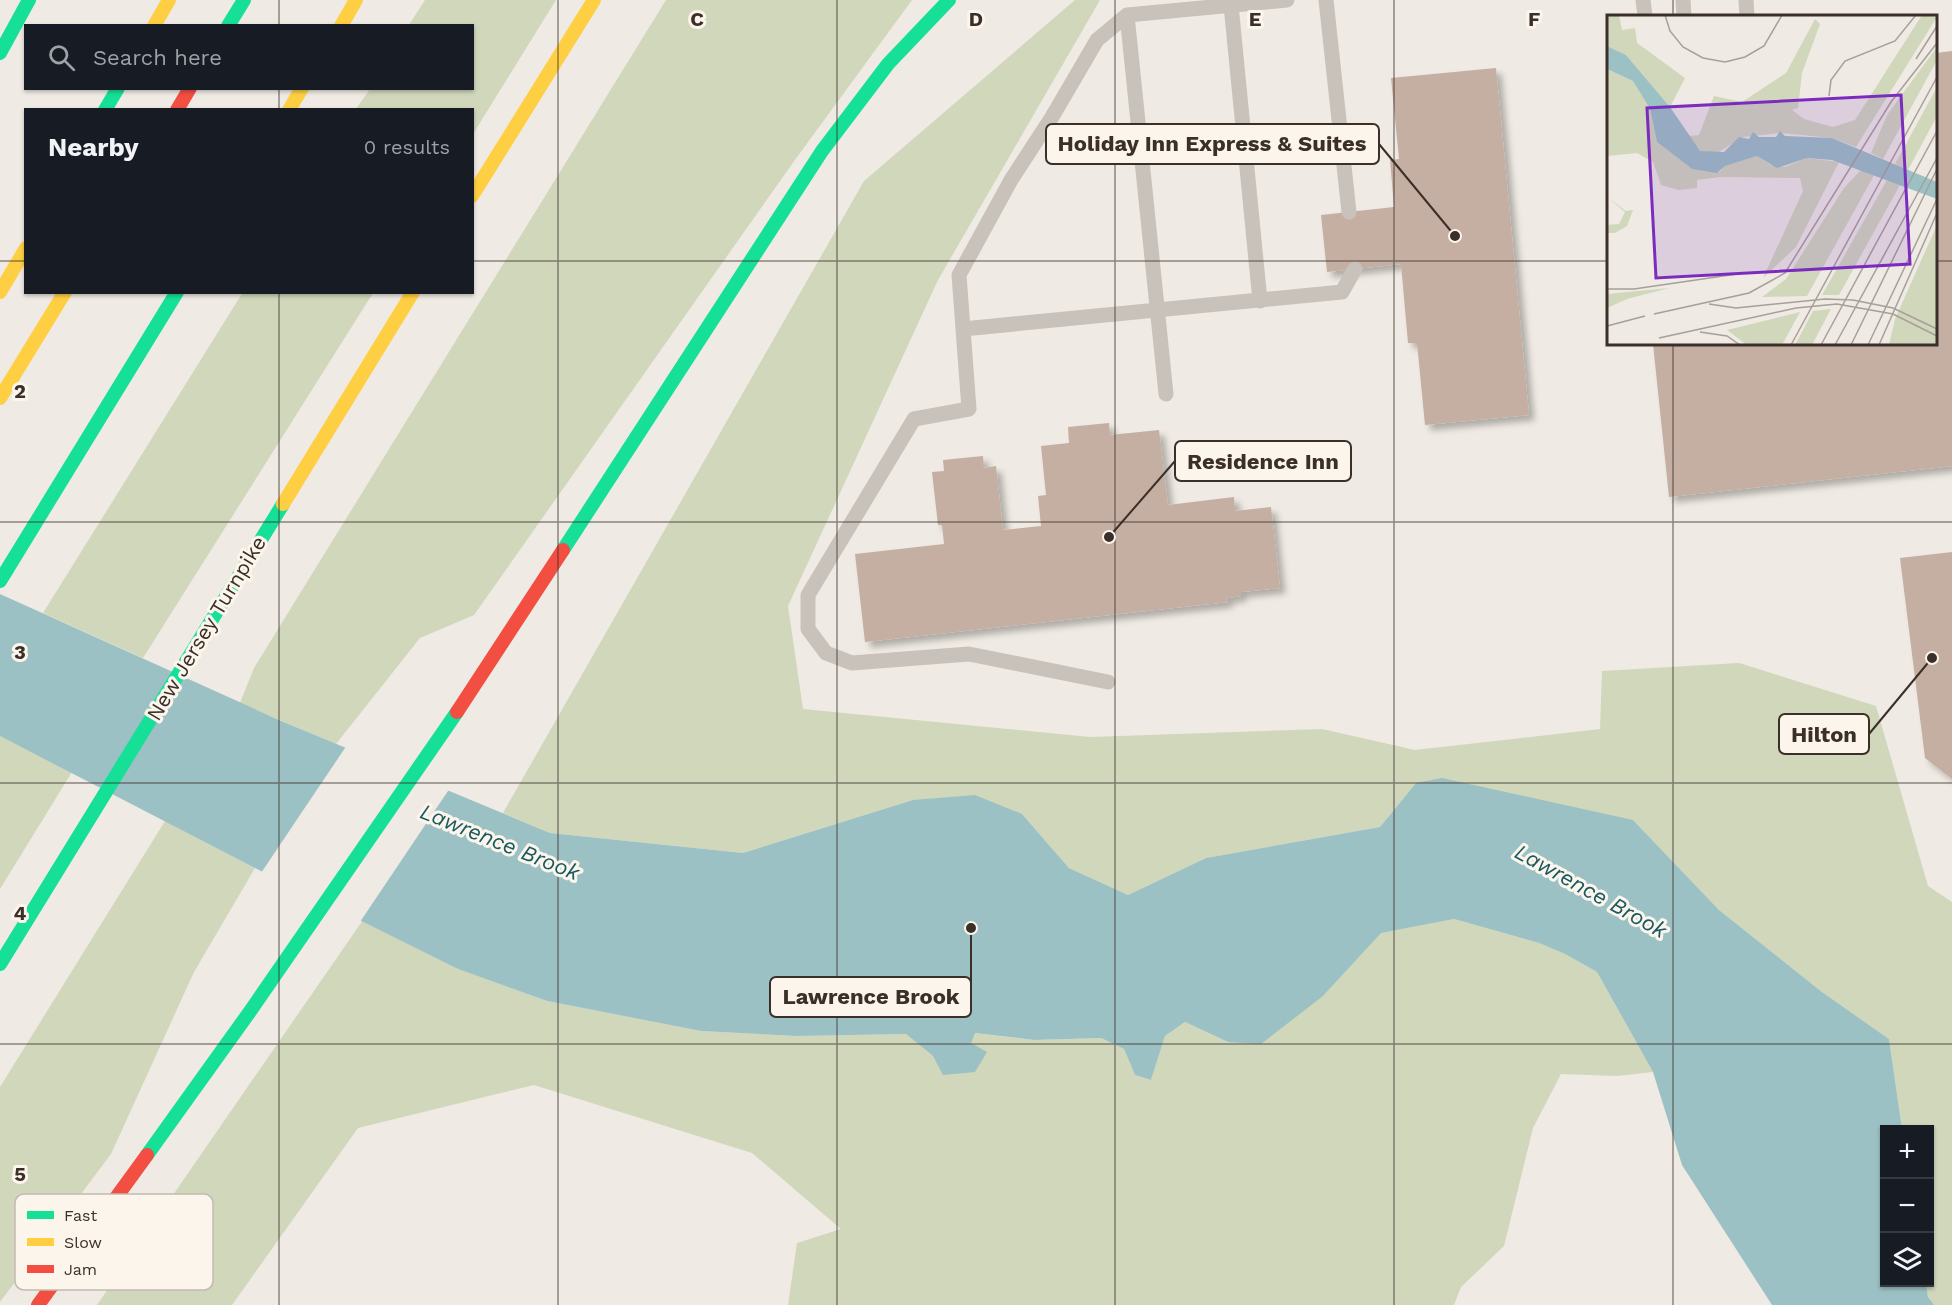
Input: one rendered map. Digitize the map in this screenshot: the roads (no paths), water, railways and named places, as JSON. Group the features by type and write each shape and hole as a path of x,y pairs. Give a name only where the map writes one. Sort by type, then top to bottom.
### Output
{"highway":[{"path":"0,53 29,0"},
{"path":"155,24 169,0"},
{"path":"229,24 244,0"},
{"path":"341,24 356,0"},
{"path":"474,193 594,0"},
{"path":"120,1194 251,1010 472,690 822,151 888,64 949,0"},
{"path":"106,108 117,90"},
{"path":"178,108 189,90"},
{"path":"290,108 301,90"},
{"path":"0,292 24,251"},
{"path":"0,398 64,294"},
{"path":"0,580 176,294"},
{"name":"New Jersey Turnpike","path":"0,964 411,294"},
{"path":"38,1305 49,1290"},
{"path":"44,1305 54,1290"}],"lane":[{"path":"1108,682 969,654 852,663 826,653 808,629 808,595 914,419 969,409 958,275 1011,180 1052,117 1097,40 1128,15 1287,0"},
{"path":"1326,0 1349,212"},
{"path":"1643,0 1645,15"},
{"path":"1683,0 1684,15"},
{"path":"1746,0 1747,15"},
{"path":"1231,5 1260,300"},
{"path":"1128,15 1166,394"},
{"path":"963,329 1342,292 1355,269"}],"water":[{"path":"0,594 279,720 550,833 743,853 913,800 975,795 1022,814 1069,868 1128,895 1206,858 1380,827 1416,783 1442,778 1633,820 1719,910 1822,992 1889,1039 1901,1125 1880,1125 1880,1287 1927,1287 1928,1297 1934,1305 1772,1305 1682,1165 1653,1072 1597,972 1539,943 1454,919 1381,933 1323,996 1261,1044 1228,1042 1185,1022 1165,1036 1151,1080 1135,1075 1124,1049 1101,1038 1034,1040 975,1033 971,1043 987,1052 975,1072 943,1075 933,1056 906,1034 796,1036 701,1031 547,1001 458,969 255,868 0,736"}],"place":[{"name":"Holiday Inn Express & Suites","path":"1455,236"},
{"name":"Residence Inn","path":"1109,537"},
{"name":"Hilton","path":"1932,658"},
{"name":"Lawrence Brook","path":"971,928"}]}
